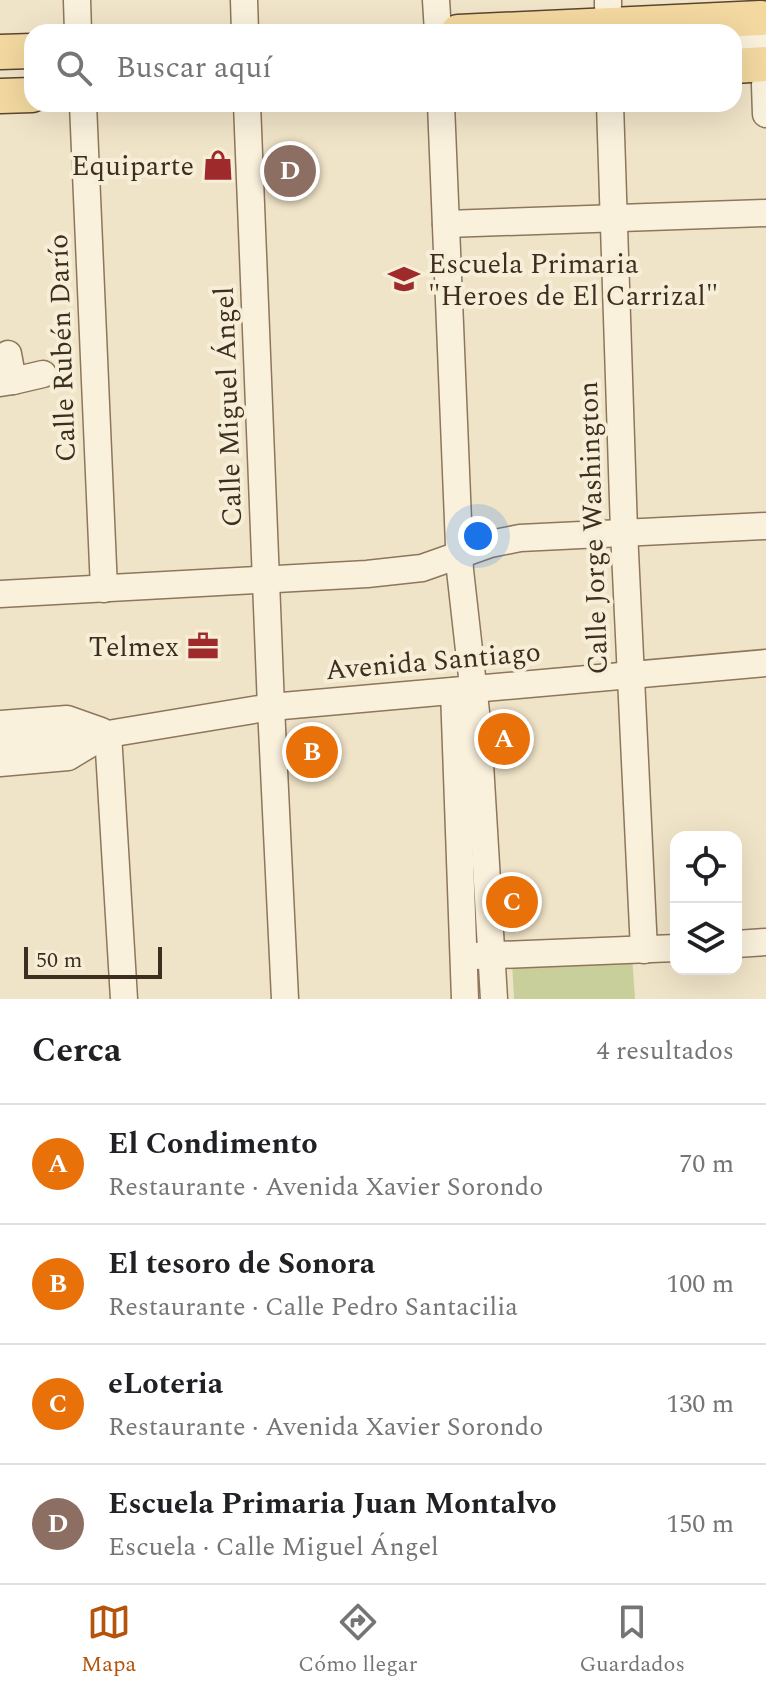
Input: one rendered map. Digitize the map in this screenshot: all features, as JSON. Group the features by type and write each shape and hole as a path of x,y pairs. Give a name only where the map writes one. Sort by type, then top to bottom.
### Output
{"main road":[{"path":"703,24 764,22"},
{"path":"0,52 24,51"},
{"path":"742,68 765,74"}],"street":[{"path":"77,0 78,24"},
{"path":"244,0 245,24"},
{"path":"436,0 438,24"},
{"path":"742,27 764,22"},
{"path":"742,40 764,22"},
{"path":"0,43 24,43"},
{"path":"765,74 766,114"},
{"name":"Calle Rubén Darío","path":"83,112 104,589"},
{"name":"Calle Miguel Ángel","path":"247,112 285,999"},
{"path":"441,112 464,690 462,957 465,999"},
{"name":"Calle Jorge Washington","path":"610,112 624,531 644,950"},
{"path":"446,224 766,213"},
{"path":"8,354 6,382 43,374"},
{"path":"0,594 422,568 490,544 520,538 766,526"},
{"name":"Avenida Santiago","path":"0,745 108,734 271,707 766,663"},
{"path":"464,690 494,999"},
{"name":"Avenida Santiago","path":"0,724 67,719 108,734"},
{"path":"108,734 124,999"},
{"name":"Avenida Santiago","path":"0,763 68,757 108,734"},
{"path":"742,944 766,942"},
{"path":"462,957 670,948"}],"green space":[{"path":"632,955 635,999 514,999 512,962"}],"place":[{"name":"Equiparte","path":"218,165"},
{"name":"Escuela Primaria Juan Montalvo","path":"290,171"},
{"name":"Escuela Primaria \"Heroes de El Carrizal\"","path":"404,279"},
{"name":"Telmex","path":"203,646"},
{"name":"El Condimento","path":"504,739"},
{"name":"El tesoro de Sonora","path":"312,752"},
{"name":"eLoteria","path":"512,902"}]}
